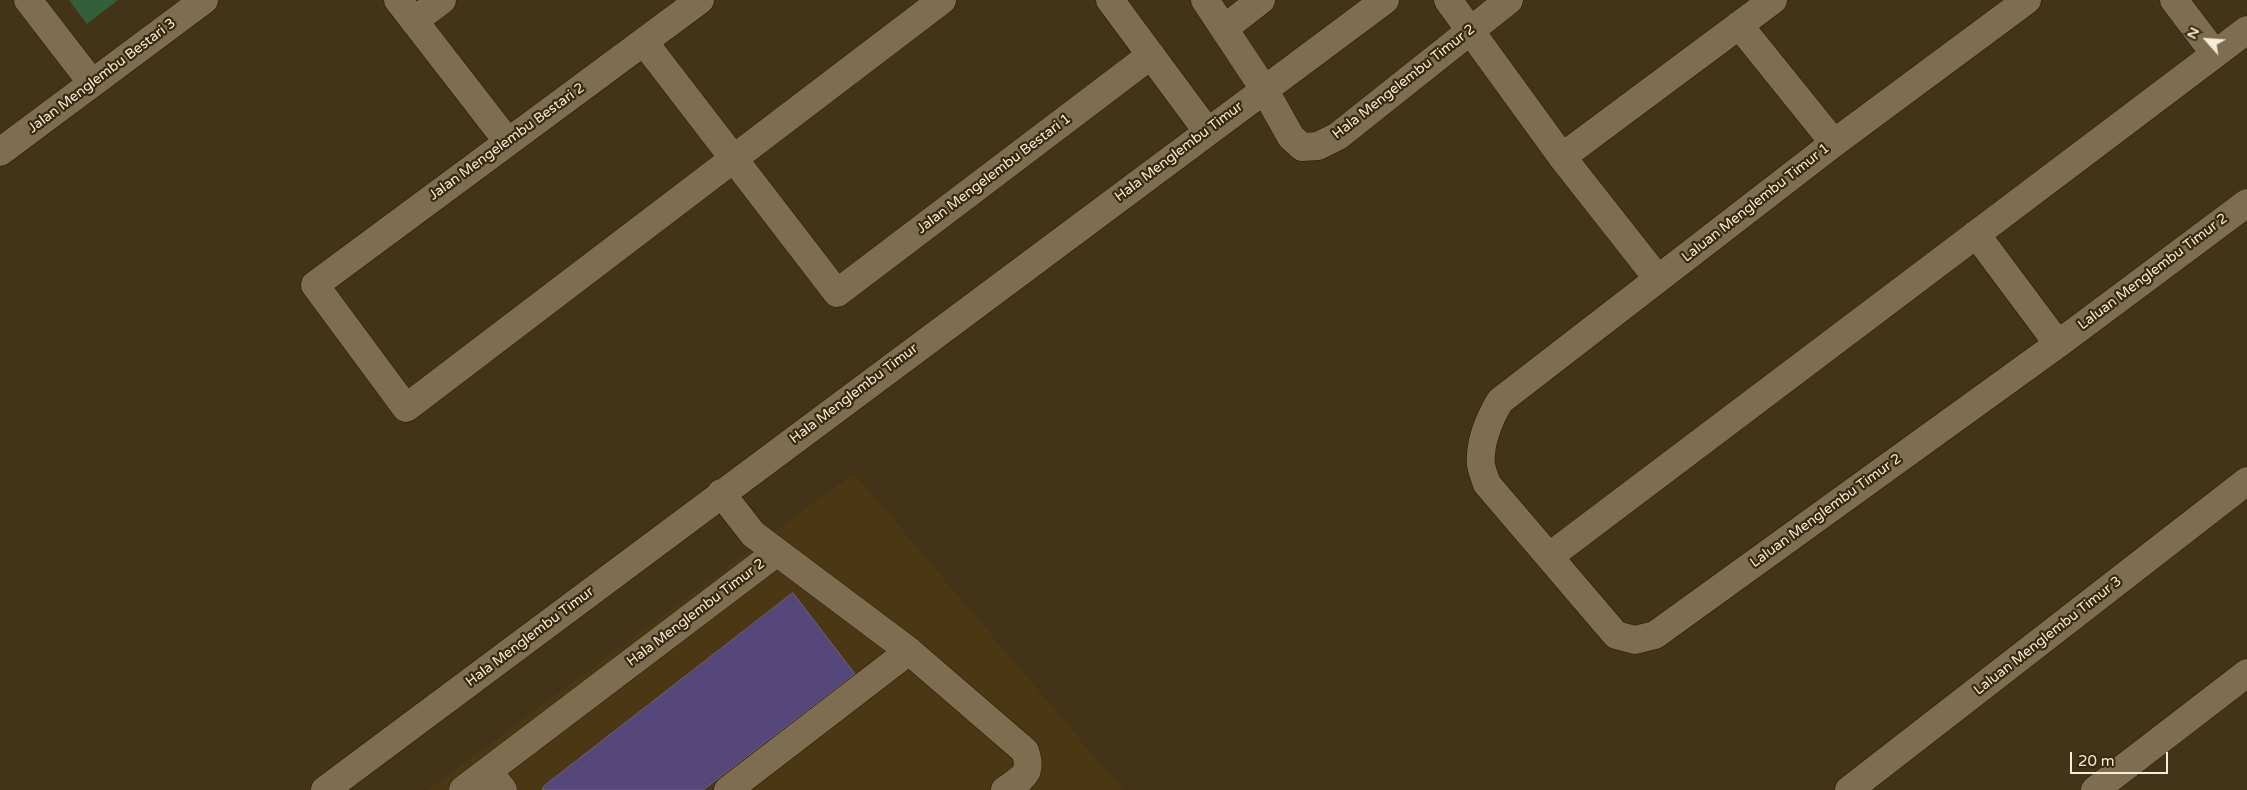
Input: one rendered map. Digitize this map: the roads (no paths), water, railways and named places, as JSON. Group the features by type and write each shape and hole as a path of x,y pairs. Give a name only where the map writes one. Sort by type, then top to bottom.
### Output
{"street":[{"path":"28,0 92,83"},
{"name":"Jalan Menglembu Bestari 3","path":"0,152 204,0"},
{"path":"442,0 406,10 508,142"},
{"name":"Jalan Mengelembu Bestari 2","path":"700,0 315,285 406,408 733,159"},
{"path":"644,42 733,159 942,0"},
{"path":"1110,0 1207,131"},
{"name":"Hala Mengelembu Timur 2","path":"1205,0 1264,89 1291,137 1302,147 1318,146 1338,136 1470,29 1510,0"},
{"path":"1225,28 1261,0"},
{"name":"Hala Menglembu Timur","path":"324,790 1385,0"},
{"path":"1448,0 1562,157 1658,279"},
{"path":"1562,157 1773,0"},
{"name":"Laluan Menglembu Timur 1","path":"1492,414 1500,401 1834,143 2027,0"},
{"path":"2174,0 2215,54"},
{"path":"1739,25 1834,143"},
{"path":"1550,556 2247,30"},
{"name":"Jalan Mengelembu Bestari 1","path":"733,159 836,293 1151,55"},
{"name":"Laluan Menglembu Timur 2","path":"1492,414 1484,440 1482,465 1487,484 1616,635 1635,640 1655,635 2058,344 2247,202"},
{"path":"1976,234 2058,344"},
{"name":"Laluan Menglembu Timur 3","path":"1850,790 2247,482"},
{"path":"721,493 753,534 777,552"},
{"name":"Hala Menglembu Timur 2","path":"462,790 496,780 777,552 909,651 1025,751 1029,764 1016,782"},
{"path":"728,790 909,651"},
{"path":"2095,790 2247,673"}]}
